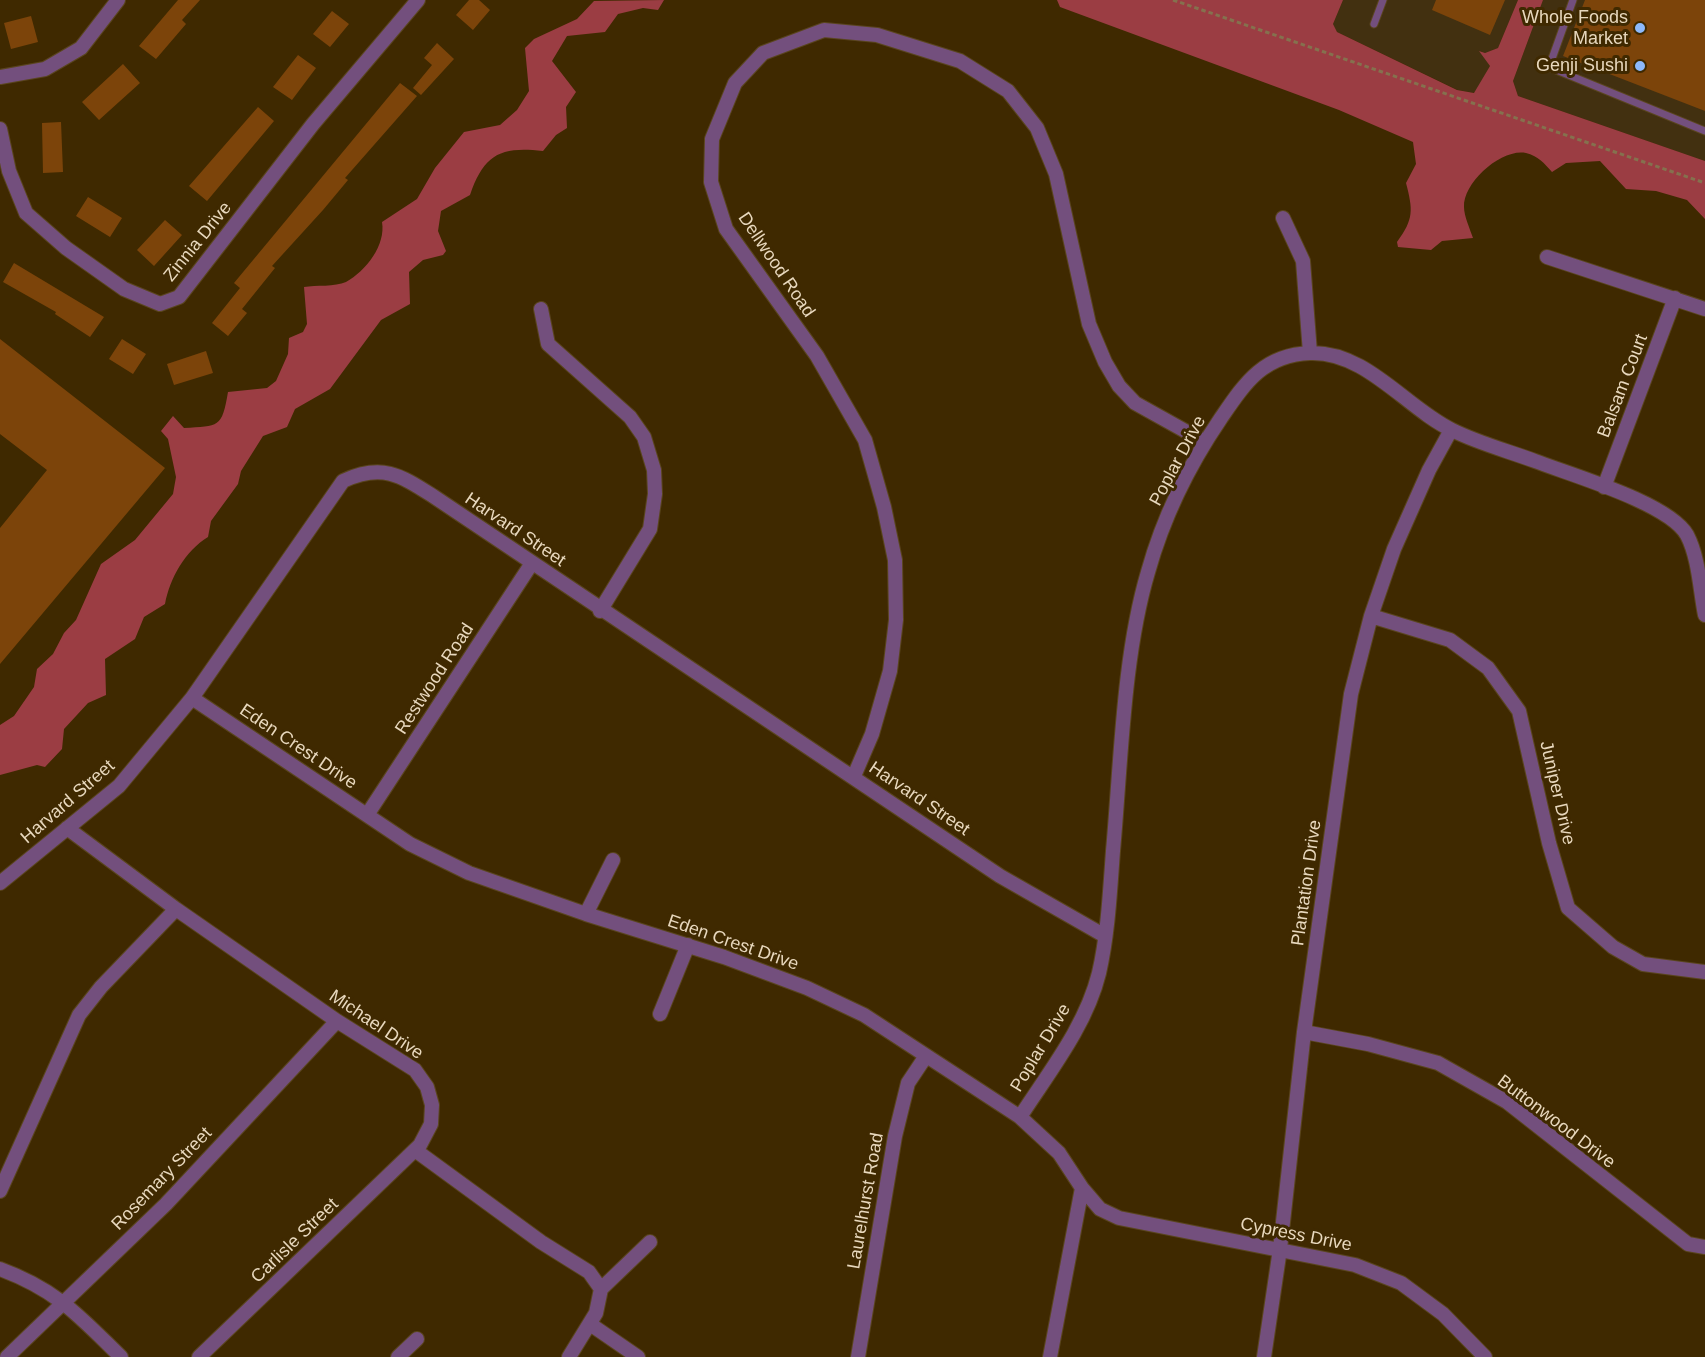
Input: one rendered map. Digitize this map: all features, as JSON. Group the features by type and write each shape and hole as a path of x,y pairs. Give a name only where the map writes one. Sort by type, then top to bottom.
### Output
{"street":[{"path":"0,77 45,69 81,48 118,0"},
{"name":"Zinnia Drive","path":"0,129 9,171 26,213 66,248 124,290 160,304 179,297 313,124 418,0"},
{"name":"Dellwood Road","path":"854,776 872,734 890,671 896,620 895,560 884,507 865,440 817,356 726,229 711,182 711,139 735,83 763,53 824,30 877,35 960,61 1008,91 1037,128 1056,174 1089,324 1110,370 1119,386 1135,403 1205,442"},
{"path":"1283,218 1303,261 1310,353"},
{"path":"1547,257 1705,309"},
{"name":"Balsam Court","path":"1604,487 1675,298"},
{"path":"541,309 548,344 630,417 644,437 654,470 655,494 650,529 600,611"},
{"name":"Poplar Drive","path":"1020,1117 1080,1024 1099,975 1105,936 1132,651 1147,574 1171,509 1205,442 1249,377 1281,358 1310,353 1334,355 1364,369 1451,430 1604,487 1672,517 1687,535 1693,552 1705,615"},
{"name":"Plantation Drive","path":"1264,1357 1280,1249 1304,1032 1351,694 1371,616 1394,549 1429,470 1451,430"},
{"name":"Harvard Street","path":"0,883 119,786 192,698 343,481 358,474 397,474 600,611 854,776 1000,876 1105,936"},
{"name":"Restwood Road","path":"367,815 532,563"},
{"name":"Juniper Drive","path":"1371,616 1450,640 1488,668 1519,711 1549,843 1568,908 1613,947 1643,964 1705,972"},
{"name":"Eden Crest Drive","path":"192,698 410,844 469,873 586,914 688,945 807,988 864,1015 1020,1117 1059,1153 1082,1188"},
{"name":"Michael Drive","path":"67,828 176,909 336,1021 415,1070 427,1087 432,1105 431,1124 415,1150"},
{"path":"586,914 613,860"},
{"path":"0,1191 79,1015 101,987 176,909"},
{"path":"660,1014 688,945"},
{"name":"Rosemary Street","path":"7,1357 166,1204 336,1021"},
{"name":"Buttonwood Drive","path":"1304,1032 1368,1044 1438,1063 1507,1102 1688,1244 1705,1247"},
{"name":"Laurelhurst Road","path":"858,1357 895,1136 908,1083 926,1056"},
{"path":"415,1150 541,1242 589,1272 601,1289"},
{"name":"Carlisle Street","path":"199,1357 415,1150"},
{"path":"1050,1357 1082,1188"},
{"name":"Cypress Drive","path":"1082,1188 1100,1209 1119,1218 1355,1265 1401,1283 1443,1314 1485,1357"},
{"path":"569,1357 596,1312 601,1289 650,1242"},
{"path":"0,1269 31,1281 63,1301 121,1357"},
{"path":"590,1324 638,1357"},
{"path":"398,1357 417,1339"}],"lane":[{"path":"1374,24 1383,0"},
{"path":"1573,0 1549,67 1705,131"}],"path":[{"path":"1173,0 1705,183"}],"shaded area":[{"path":"664,0 658,10 643,8 618,14 605,32 567,36 552,61 576,92 566,107 567,128 556,135 543,151 516,150 496,156 481,170 470,195 441,211 438,231 446,251 443,255 423,260 409,272 410,304 381,320 330,389 295,409 287,427 263,436 241,471 238,484 211,521 208,537 192,550 180,566 165,604 144,617 135,639 105,659 106,695 88,703 64,729 62,749 45,767 37,765 0,775 0,725 14,716 34,687 37,669 53,654 64,633 76,620 101,564 135,540 173,494 176,477 168,439 161,431 173,416 184,428 212,425 221,419 224,413 228,392 267,388 276,381 288,354 289,338 303,332 307,324 304,287 336,285 346,282 361,271 378,248 382,222 417,199 435,168 464,132 500,125 517,110 529,91 525,48 534,39 577,19 594,1"},
{"path":"1057,0 1343,0 1333,24 1337,32 1457,90 1474,93 1490,66 1479,51 1485,53 1498,48 1518,0 1543,0 1513,81 1518,96 1705,161 1705,219 1687,200 1656,191 1626,189 1600,161 1566,163 1552,172 1534,156 1516,153 1496,161 1470,187 1465,197 1464,207 1473,238 1442,241 1431,250 1398,247 1397,242 1407,227 1411,207 1406,183 1416,164 1413,142 1339,110 1060,7"},
{"path":"1343,0 1518,0 1498,48 1485,53 1480,51 1490,66 1475,93 1458,90 1337,32 1333,24"},
{"path":"1543,0 1705,0 1705,161 1518,96 1513,81"}],"building":[{"path":"178,0 200,0 182,20 186,24 156,59 139,46"},
{"path":"469,0 479,0 490,10 473,30 456,15"},
{"path":"1436,0 1505,0 1490,35 1432,10"},
{"name":"Whole Foods Market","path":"1585,0 1705,0 1705,111 1563,56"},
{"path":"332,11 349,24 330,47 313,34"},
{"path":"31,16 38,42 11,49 4,23"},
{"path":"437,43 454,59 421,95 413,88 432,65 424,58"},
{"path":"298,55 316,68 292,100 273,87"},
{"path":"123,64 140,83 99,120 82,102"},
{"path":"400,83 417,96 345,178 348,180 323,210 272,266 275,268 242,309 247,313 228,336 212,323 240,288 234,283"},
{"path":"258,107 274,121 207,201 189,186"},
{"path":"61,122 63,172 43,173 42,123"},
{"path":"88,197 122,218 110,237 76,216"},
{"path":"165,220 182,235 154,266 137,250"},
{"path":"14,263 104,317 90,337 55,314 56,312 3,282"},
{"path":"0,339 165,468 0,664 0,528 47,470 0,434"},
{"path":"122,339 146,354 133,374 109,359"},
{"path":"206,351 213,373 174,385 167,364"}],"place":[{"name":"Whole Foods Market","path":"1640,28"},
{"name":"Genji Sushi","path":"1640,66"}]}
